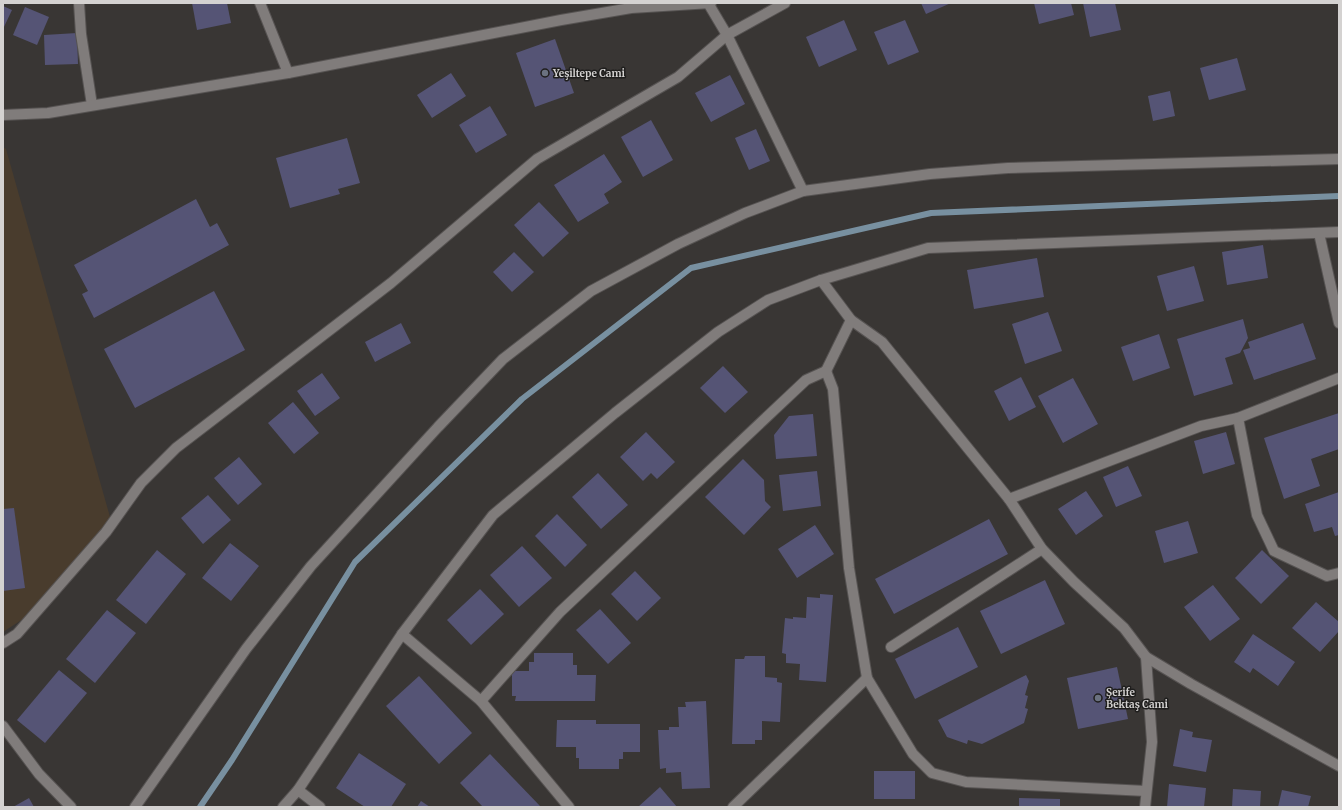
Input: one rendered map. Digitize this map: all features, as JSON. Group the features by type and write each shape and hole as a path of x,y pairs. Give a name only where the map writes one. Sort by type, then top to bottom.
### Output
{"street":[{"path":"79,3 81,34 92,105"},
{"path":"260,3 288,73"},
{"path":"3,115 48,113 288,73 629,6 710,3 803,191"},
{"path":"3,643 17,634 106,532 141,483 176,448 391,283 537,159 678,77 727,35 785,3"},
{"path":"135,807 246,649 311,566 438,427 503,359 591,292 692,238 745,213 803,191 930,174 1008,168 1339,160"},
{"path":"283,807 298,790 402,634 493,515 615,412 718,332 768,300 821,280 928,248 1339,232"},
{"path":"1319,233 1339,323"},
{"path":"821,280 851,320 882,342 1009,499 1042,549 1074,582 1124,628 1146,658 1339,766"},
{"path":"481,701 560,612 806,380 826,371 851,320"},
{"path":"826,371 833,389 849,568 867,678 913,754 932,773 966,782 1146,791"},
{"path":"1009,499 1200,426 1238,418 1339,378"},
{"path":"1238,418 1257,515 1274,551 1327,576 1339,573"},
{"path":"891,647 1042,549"},
{"path":"402,634 481,701 569,807"},
{"path":"1145,807 1152,742 1146,658"},
{"path":"733,807 867,678"},
{"path":"3,726 39,774 71,807"},
{"path":"298,790 320,807"}],"shaded area":[{"path":"3,147 6,149 112,524 26,617 3,632"}],"building":[{"path":"192,3 227,3 231,23 197,30"},
{"path":"921,3 951,3 926,14"},
{"path":"1034,3 1071,3 1074,15 1039,24"},
{"path":"1083,3 1115,3 1121,30 1090,37"},
{"path":"3,6 12,10 3,29"},
{"path":"25,7 49,17 37,45 13,35"},
{"path":"844,20 857,50 819,67 806,37"},
{"path":"905,20 919,52 888,65 874,32"},
{"path":"77,33 78,64 45,65 44,35"},
{"name":"Yeşiltepe Cami","path":"555,39 574,93 535,107 516,53"},
{"path":"1237,58 1246,90 1209,100 1200,68"},
{"path":"451,73 466,96 432,118 417,95"},
{"path":"730,75 745,104 711,122 695,93"},
{"path":"1170,91 1175,116 1153,121 1148,96"},
{"path":"490,106 507,135 476,153 459,125"},
{"path":"651,120 673,160 643,177 621,137"},
{"path":"756,129 770,161 749,170 735,138"},
{"path":"347,138 360,183 338,189 340,194 290,208 276,158"},
{"path":"604,154 622,182 604,194 609,203 578,222 554,185"},
{"path":"196,199 210,227 217,223 229,245 94,318 82,294 88,291 74,265"},
{"path":"539,202 569,233 543,257 514,225"},
{"path":"1263,245 1268,278 1227,285 1222,252"},
{"path":"514,252 534,272 512,292 493,272"},
{"path":"1037,258 1044,297 974,309 967,270"},
{"path":"1194,266 1204,301 1167,311 1157,276"},
{"path":"214,291 245,350 135,408 104,349"},
{"path":"1048,312 1062,351 1025,364 1012,324"},
{"path":"1243,319 1248,338 1240,353 1225,358 1233,384 1194,396 1177,339"},
{"path":"401,323 411,343 375,362 365,342"},
{"path":"1303,323 1316,359 1254,380 1243,350 1250,348 1248,342"},
{"path":"1159,334 1170,368 1133,381 1121,347"},
{"path":"723,366 748,392 725,413 700,388"},
{"path":"322,373 340,398 315,416 297,391"},
{"path":"1021,377 1036,407 1009,421 994,391"},
{"path":"1073,378 1098,424 1063,443 1038,396"},
{"path":"293,402 319,433 294,454 268,423"},
{"path":"1339,413 1339,449 1311,459 1320,486 1284,499 1264,438"},
{"path":"813,414 817,456 776,459 774,435 789,416"},
{"path":"646,432 675,462 657,479 651,473 643,481 620,457"},
{"path":"1226,432 1235,464 1203,474 1194,441"},
{"path":"239,457 262,484 238,505 214,478"},
{"path":"743,459 764,480 765,501 771,507 744,535 705,497"},
{"path":"1128,466 1142,496 1116,507 1103,477"},
{"path":"817,471 821,506 783,511 779,475"},
{"path":"598,473 628,505 601,529 572,497"},
{"path":"1086,491 1103,516 1076,535 1058,509"},
{"path":"1339,492 1339,535 1335,536 1332,527 1314,532 1305,504"},
{"path":"208,495 231,520 203,544 181,518"},
{"path":"14,508 25,588 3,591 3,509"},
{"path":"557,514 587,545 565,567 535,536"},
{"path":"989,519 1008,554 894,614 875,579"},
{"path":"1188,521 1198,553 1164,563 1155,531"},
{"path":"815,525 834,554 797,578 778,549"},
{"path":"230,543 259,566 231,601 202,578"},
{"path":"522,546 552,578 519,607 490,575"},
{"path":"157,550 186,574 146,624 116,600"},
{"path":"1262,550 1289,576 1261,604 1235,578"},
{"path":"635,571 661,598 637,621 611,594"},
{"path":"1045,580 1065,624 1001,654 980,611"},
{"path":"1213,585 1240,619 1210,641 1184,607"},
{"path":"480,589 504,614 471,645 447,620"},
{"path":"820,594 833,595 826,682 799,680 800,664 786,663 786,654 782,653 785,618 806,618 807,597 820,598"},
{"path":"1316,602 1339,622 1339,631 1320,652 1292,628"},
{"path":"600,609 631,643 608,664 576,630"},
{"path":"107,610 136,633 95,683 66,659"},
{"path":"958,627 978,667 915,699 895,659"},
{"path":"1253,634 1295,662 1278,686 1253,668 1250,673 1234,662"},
{"path":"534,653 573,653 573,665 577,665 577,675 596,675 595,701 515,701 516,696 512,696 512,671 529,671 529,662 534,662"},
{"path":"745,656 765,656 765,677 777,678 777,682 782,683 780,722 762,721 762,740 755,740 755,744 732,744 735,659 744,659"},
{"name":"Şerife Bektaş Cami","path":"1117,667 1128,719 1078,729 1067,678"},
{"path":"59,670 87,693 45,743 17,720"},
{"path":"1026,675 1029,681 1025,695 1028,696 1025,708 1028,709 1024,723 982,744 968,740 967,744 947,737 938,720"},
{"path":"419,676 472,733 439,764 386,706"},
{"path":"706,701 710,788 682,789 681,772 666,773 666,768 660,769 658,730 669,730 669,727 679,727 678,707 686,707 685,702"},
{"path":"557,720 596,720 596,724 640,724 640,752 623,752 623,759 619,759 619,769 579,769 579,758 576,758 576,747 556,747"},
{"path":"1180,729 1193,732 1192,737 1212,740 1206,772 1173,766"},
{"path":"359,753 406,784 391,807 365,807 336,788"},
{"path":"490,754 541,807 483,807 460,783"},
{"path":"874,771 915,771 915,799 874,799"},
{"path":"1169,784 1206,788 1204,807 1167,807"},
{"path":"660,787 677,807 638,807"},
{"path":"1233,789 1261,791 1260,807 1232,807"},
{"path":"1282,790 1311,796 1308,807 1278,807"},
{"path":"29,798 34,807 13,807"},
{"path":"1019,798 1060,799 1060,807 1019,807"},
{"path":"421,801 430,807 417,807"}],"waterway":[{"path":"200,807 232,760 355,562 522,399 691,268 931,213 1339,196"}],"place":[{"name":"Yeşiltepe Cami","path":"545,73"},
{"name":"Şerife Bektaş Cami","path":"1098,698"}]}
